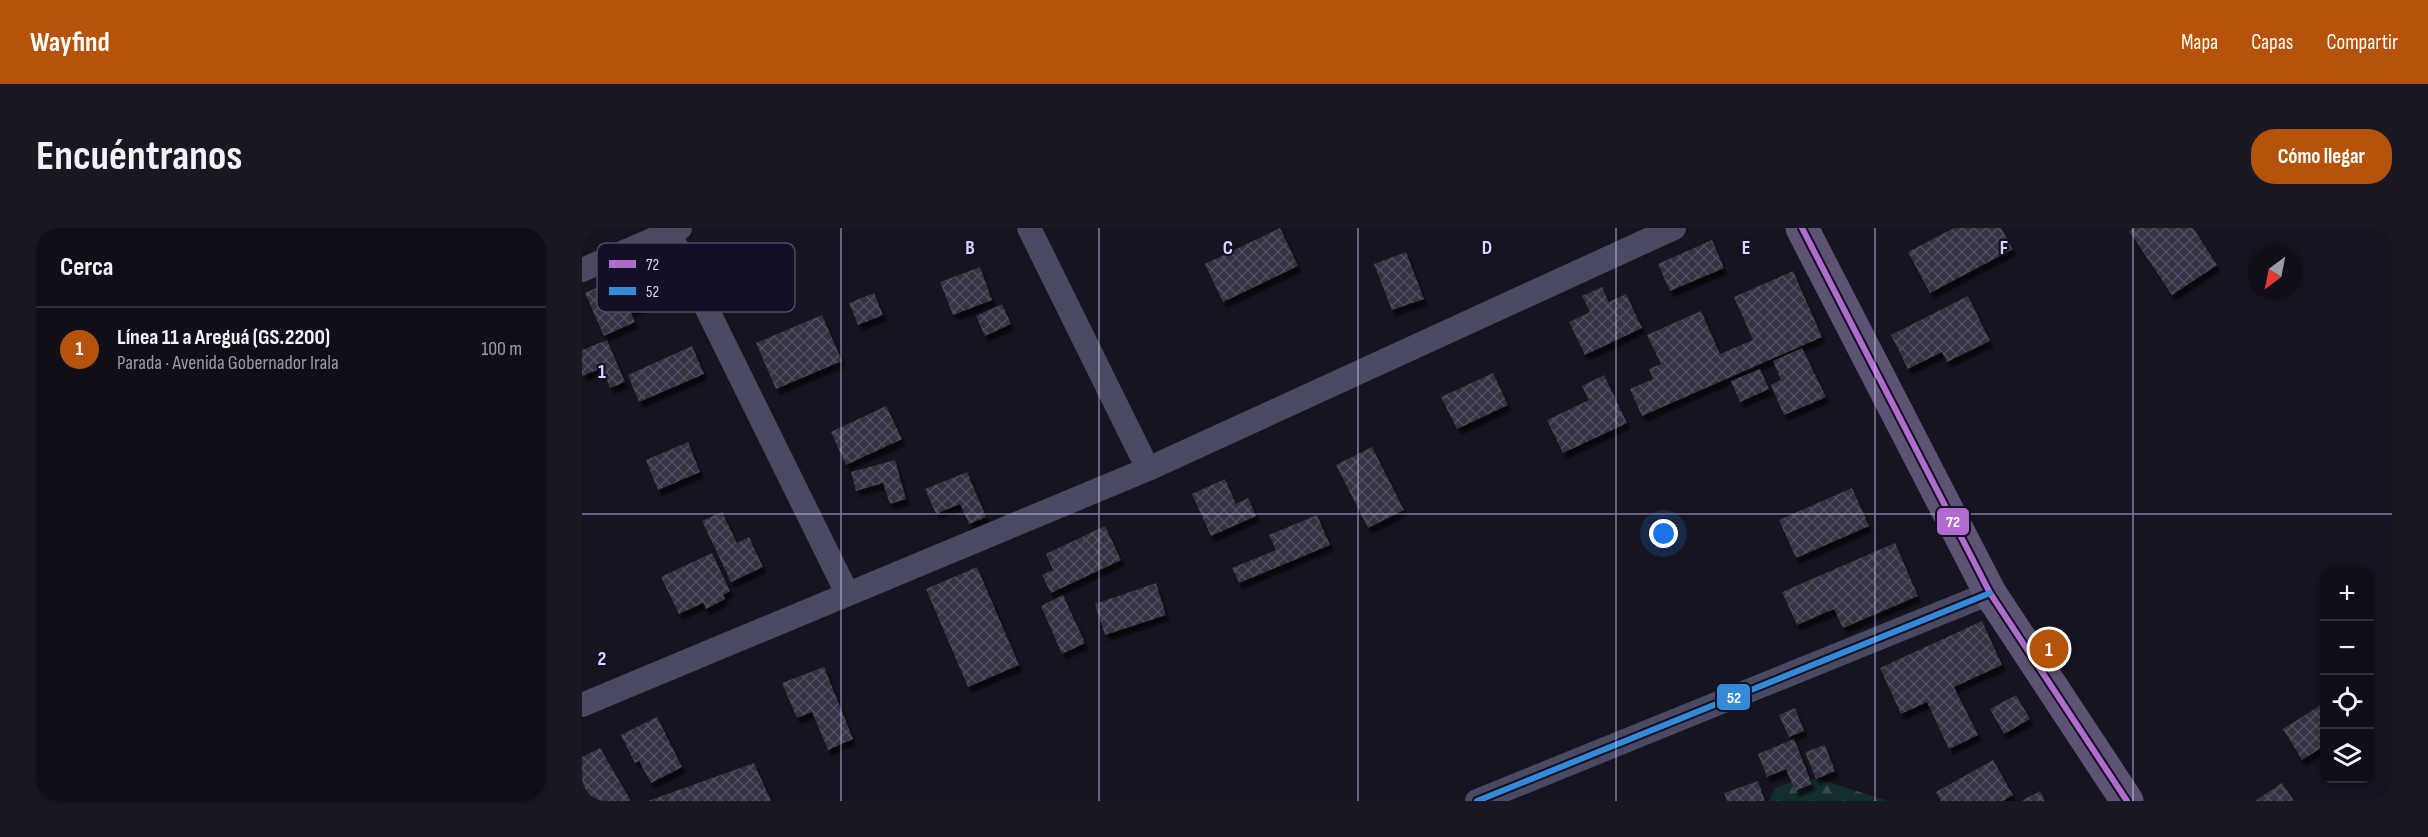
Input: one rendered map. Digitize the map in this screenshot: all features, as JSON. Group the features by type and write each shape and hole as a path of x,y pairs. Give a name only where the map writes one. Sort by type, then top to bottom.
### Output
{"main road":[{"path":"1802,228 1990,593 2127,801"}],"street":[{"path":"1029,228 1148,469"},
{"path":"582,705 1148,469 1674,228"},
{"path":"644,243 674,230"},
{"path":"582,270 597,263"},
{"path":"713,312 847,593"},
{"path":"1485,800 1990,593"}],"green space":[{"path":"1818,779 1887,801 1769,801 1775,788 1796,780"}],"building":[{"path":"1280,228 1298,266 1223,302 1205,264"},
{"path":"1954,228 2001,228 2013,249 1930,293 1908,252"},
{"path":"2134,228 2193,228 2217,265 2172,295 2129,231"},
{"path":"1712,240 1724,268 1670,291 1658,264"},
{"path":"1406,252 1424,299 1392,310 1374,264"},
{"path":"980,267 992,300 953,315 940,282"},
{"path":"1793,271 1822,337 1642,416 1630,389 1653,379 1649,369 1661,364 1647,335 1701,311 1720,354 1753,340 1734,297"},
{"path":"1602,287 1609,302 1626,294 1642,328 1585,355 1569,322 1590,312 1582,296"},
{"path":"597,288 597,312 630,312 635,322 604,336 585,293"},
{"path":"874,293 883,315 858,325 849,303"},
{"path":"1968,296 1990,341 1947,362 1942,352 1908,369 1891,335"},
{"path":"1002,304 1011,324 985,336 976,316"},
{"path":"822,315 842,361 776,389 756,343"},
{"path":"607,340 625,382 610,388 602,368 582,376 582,350"},
{"path":"692,346 704,374 639,402 628,375"},
{"path":"1802,348 1826,397 1784,415 1771,385 1781,380 1773,361"},
{"path":"1760,369 1769,389 1740,402 1731,381"},
{"path":"1493,373 1508,405 1457,429 1441,397"},
{"path":"1604,375 1627,423 1563,453 1547,420 1589,400 1582,386"},
{"path":"886,406 902,439 846,465 831,432"},
{"path":"688,442 700,472 658,490 646,460"},
{"path":"1372,447 1404,510 1368,528 1336,465"},
{"path":"895,460 906,499 890,504 883,483 856,491 851,472"},
{"path":"967,472 986,517 969,524 960,504 936,514 925,489"},
{"path":"1225,479 1236,504 1248,498 1256,516 1211,536 1192,494"},
{"path":"1852,488 1869,526 1796,558 1779,520"},
{"path":"722,512 737,543 749,537 763,567 731,582 702,521"},
{"path":"1317,515 1330,545 1239,583 1232,568 1276,550 1269,535"},
{"path":"1105,526 1121,560 1051,593 1042,575 1053,570 1046,554"},
{"path":"1895,543 1918,596 1843,628 1834,609 1797,625 1782,592"},
{"path":"712,553 730,591 723,595 725,599 706,609 703,603 679,614 661,577"},
{"path":"977,567 1019,665 968,687 926,589"},
{"path":"1156,583 1166,615 1105,635 1095,604"},
{"path":"1063,595 1085,643 1062,654 1041,606"},
{"path":"1982,621 2002,665 1954,687 1978,735 1949,749 1927,702 1901,714 1880,668"},
{"path":"824,667 853,739 828,750 812,712 797,718 782,683"},
{"path":"2016,695 2030,719 2004,734 1990,709"},
{"path":"2320,706 2320,749 2302,760 2283,729"},
{"path":"1795,708 1804,731 1789,737 1779,715"},
{"path":"657,717 682,767 651,783 639,761 635,763 621,735"},
{"path":"1794,739 1812,784 1795,791 1786,769 1767,777 1758,754"},
{"path":"1825,745 1835,771 1816,779 1805,752"},
{"path":"600,748 631,801 582,801 582,757"},
{"path":"1993,760 2013,795 2003,801 1941,801 1936,792"},
{"path":"754,763 771,801 648,801"},
{"path":"1758,781 1765,801 1727,801 1724,793"},
{"path":"2282,783 2294,801 2255,801"},
{"path":"2040,791 2045,801 2021,801"}],"transit line":[{"name":"72","path":"1802,228 1990,593 2127,801"},
{"name":"52","path":"1477,801 1990,593"}],"place":[{"name":"Línea 11 a Areguá (GS.2200)","path":"2049,649"}]}
